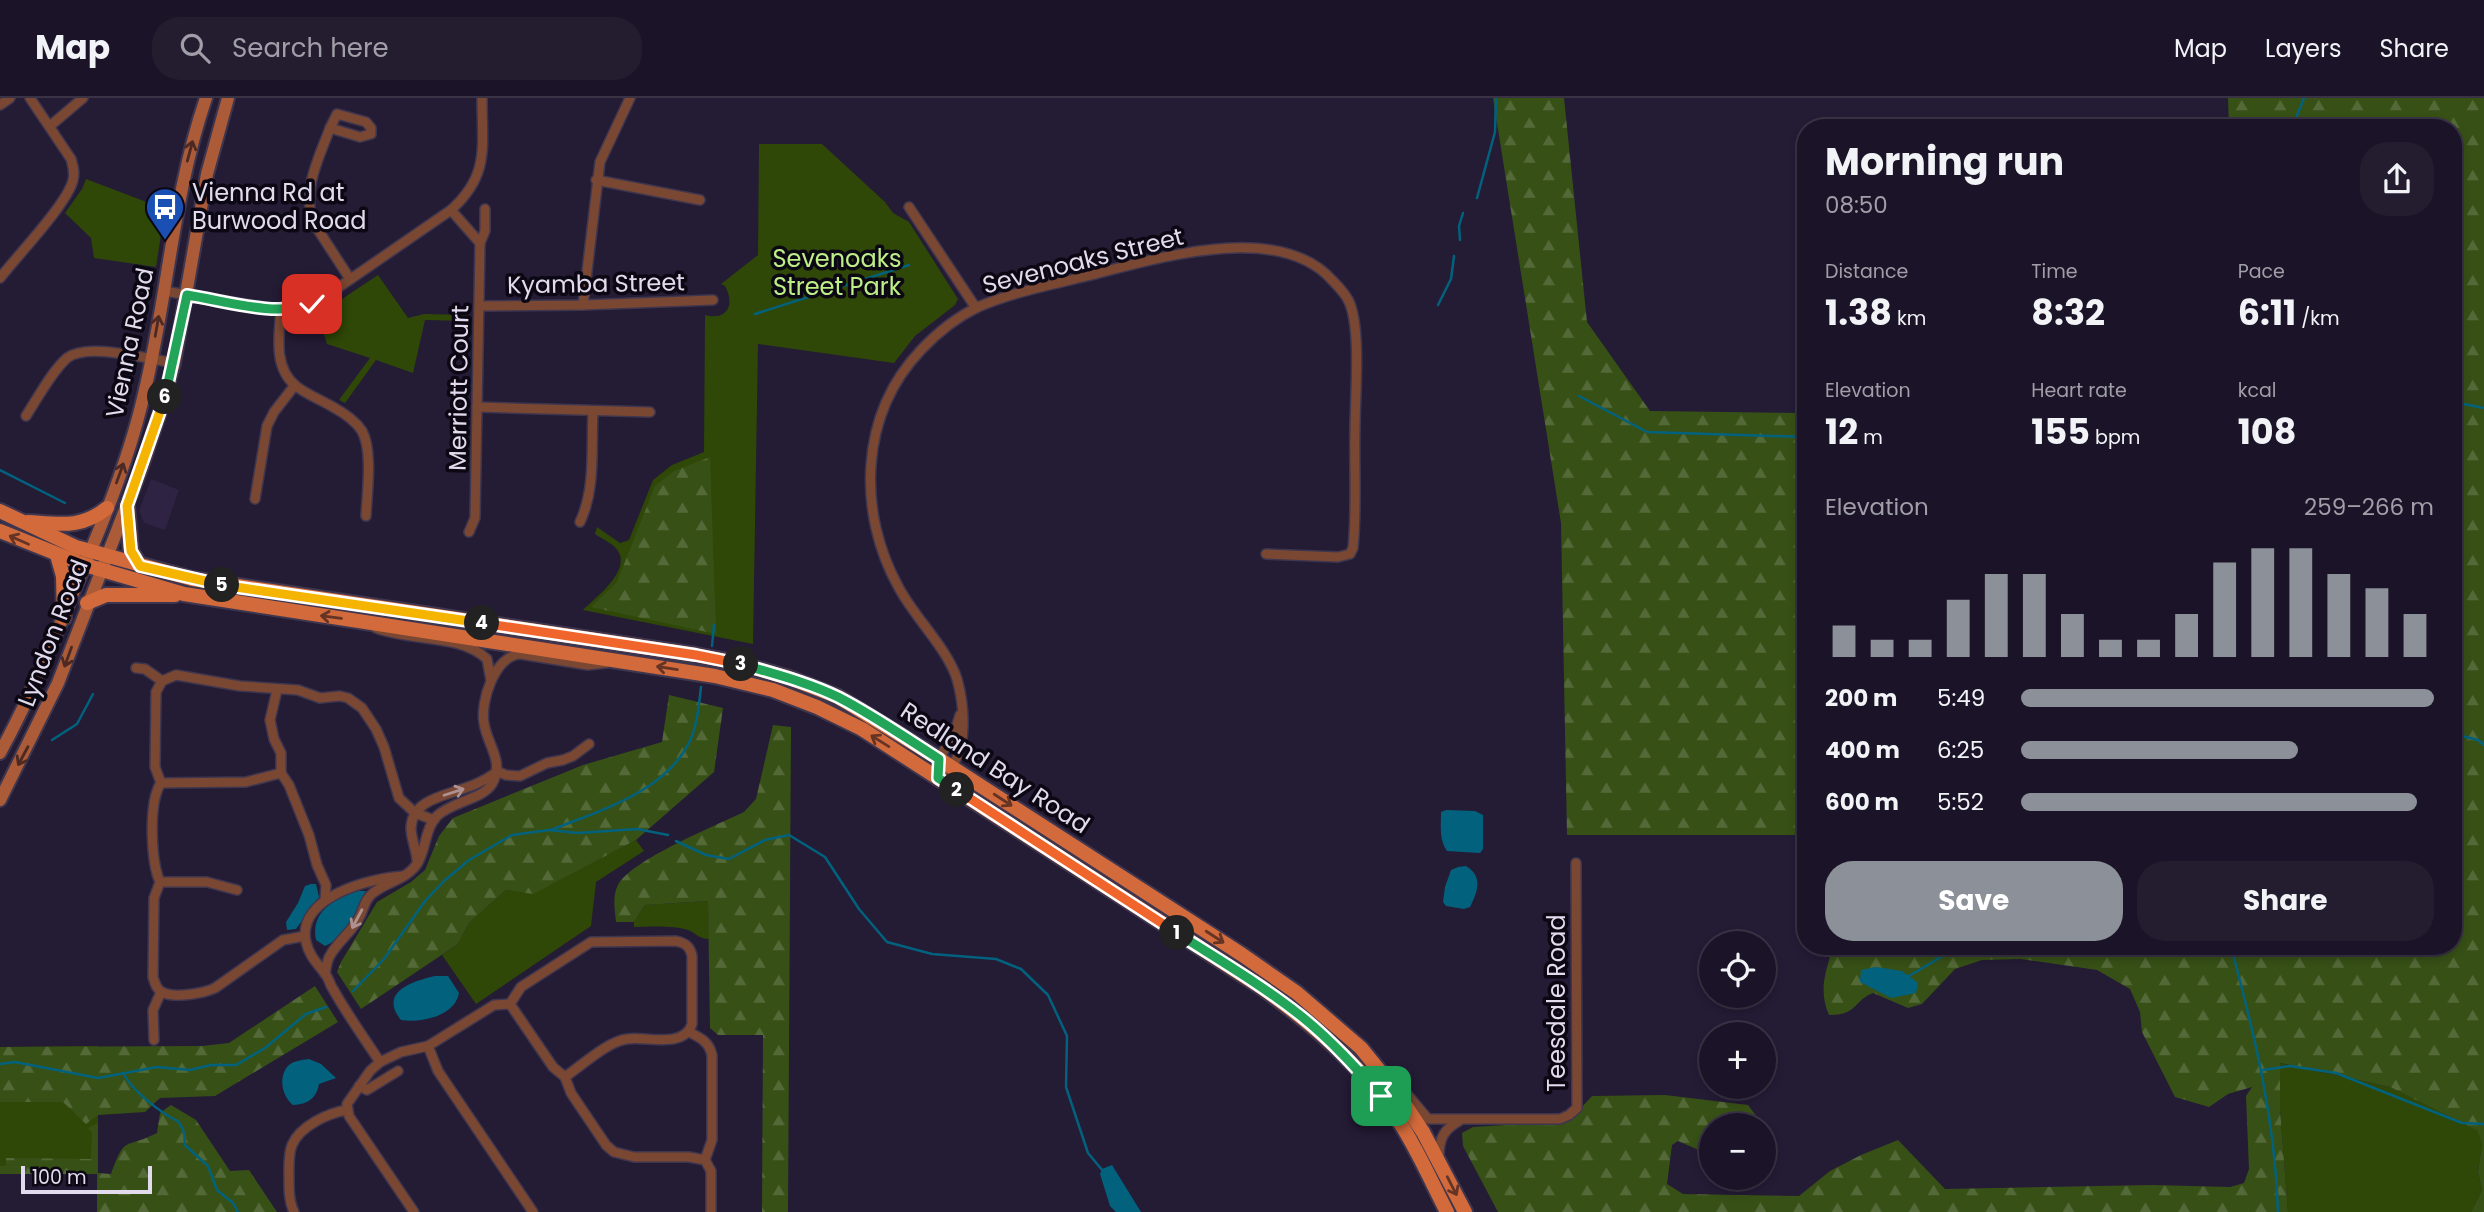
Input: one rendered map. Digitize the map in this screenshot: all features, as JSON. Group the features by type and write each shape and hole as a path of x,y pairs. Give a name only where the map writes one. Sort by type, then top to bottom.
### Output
{"main road":[{"name":"Vienna Road","path":"88,558 131,440 152,359 186,166 206,98"},
{"name":"Vienna Road","path":"103,563 152,438 174,363 207,174 228,98"},
{"path":"127,506 131,551 140,566"},
{"path":"20,521 81,523 94,518 107,508"},
{"name":"Redland Bay Road","path":"0,511 88,558 184,594 715,676 773,690 817,707 862,729 1261,986 1302,1017 1331,1042 1381,1096 1401,1126 1447,1212"},
{"name":"Redland Bay Road","path":"0,531 57,555 88,558"},
{"path":"57,555 62,576 64,618"},
{"name":"Lyndon Road","path":"0,753 26,704 88,558"},
{"name":"Redland Bay Road","path":"103,563 140,566 248,589 737,663 789,678 838,697 1241,954 1335,1024 1361,1048 1410,1112 1465,1212"},
{"name":"Lyndon Road","path":"0,800 46,711 103,563"},
{"path":"87,603 106,595 157,597 184,594"}],"street":[{"path":"0,105 9,98"},
{"path":"1,275 65,198 74,180 71,159 30,98"},
{"path":"50,126 83,98"},
{"path":"164,291 281,310 298,309 312,304 451,210 474,185 481,167 482,98"},
{"path":"583,305 596,180 606,145 630,98"},
{"path":"330,128 310,182 308,199 313,222 350,279"},
{"path":"596,180 700,200"},
{"path":"909,207 976,308"},
{"name":"Merriott Court","path":"469,531 475,518 480,243 485,231 485,209"},
{"path":"451,210 480,243"},
{"name":"Sevenoaks Street","path":"938,778 945,763 961,745 957,678 900,589 886,561 874,529 870,471 884,406 898,378 920,350 946,327 976,308 1017,293 1179,253 1253,249 1286,252 1305,258 1322,269 1350,304 1356,341 1354,539 1350,554 1266,554"},
{"name":"Kyamba Street","path":"480,306 713,300"},
{"path":"281,310 279,338 282,365 295,385 348,416 361,431 368,450 366,516"},
{"path":"26,416 59,367 79,352 99,352 174,363"},
{"path":"255,499 267,426 295,385"},
{"path":"477,407 650,412"},
{"path":"580,522 590,490 593,411"},
{"path":"358,621 392,634 470,647 487,659 491,683"},
{"path":"325,974 330,954 350,933 371,894 396,882 418,863 434,820 449,807 488,788 495,773 496,754 486,733 483,714 491,683 502,662 512,655 588,665 622,661"},
{"path":"136,668 145,669 162,681"},
{"path":"305,936 283,940 206,992 161,992 156,986 153,977 154,898 160,882 153,863 154,802 160,783 155,767 156,692 162,681 169,677 185,676 240,686 298,690 320,698 340,696 354,702 362,708 376,729 399,798 415,813 434,820"},
{"path":"276,690 270,720 274,740 281,753 281,773 289,785 326,885 325,900"},
{"name":"Sevenoaks Street","path":"938,778 961,710"},
{"path":"418,863 411,828 420,806 432,799 467,788 495,773 520,776 547,763 573,756 589,744"},
{"path":"160,783 246,782 281,773"},
{"name":"Teesdale Road","path":"1380,1072 1396,1082 1428,1119 1560,1119 1577,1108 1576,863"},
{"path":"380,1062 312,957 305,936 308,922 325,900 338,891 402,876"},
{"path":"160,882 207,882 237,890"},
{"path":"326,885 338,891"},
{"path":"510,1004 521,987 591,943 676,941 690,948 692,1024 689,1032 678,1039 630,1038 616,1042 565,1077"},
{"path":"312,957 330,954"},
{"path":"154,1040 153,1010 161,992"},
{"path":"414,1212 347,1110 347,1104 370,1071 380,1062 401,1052 428,1046 494,1005 510,1004"},
{"path":"510,1004 553,1067 565,1077 571,1093 606,1145 614,1152 634,1157 690,1157 705,1160"},
{"path":"689,1032 704,1040 712,1055 712,1140 705,1160 711,1171 711,1212"},
{"path":"428,1046 438,1071 533,1212"},
{"path":"359,1086 367,1090 398,1071"},
{"path":"294,1212 290,1204 289,1157 294,1142 300,1134 327,1115 347,1110"},
{"path":"1438,1159 1439,1143 1444,1133 1461,1120"}],"shaded area":[{"path":"151,479 179,490 165,530 144,523 139,511"}],"green space":[{"path":"1493,98 1564,98 1587,322 1650,411 1797,413 1797,835 1567,835 1561,523"},
{"path":"2228,98 2484,98 2484,1212 2471,1212 2482,1190 2478,1172 2482,1144 2478,1131 2390,1087 2280,1063 2280,1109 2288,1212 1498,1212 1463,1146 1462,1133 1473,1127 1569,1121 1592,1096 1665,1095 1748,1105 1754,1113 1699,1113 1699,1150 1678,1141 1672,1145 1667,1184 1683,1194 1799,1196 1830,1171 1898,1140 1945,1189 2153,1185 2230,1187 2244,1183 2249,1169 2246,1096 2252,1087 2228,1094 2209,1107 2175,1097 2142,1032 2140,1012 2130,989 2097,970 2021,959 1982,960 1955,969 1922,1004 1908,1008 1873,993 1845,1013 1829,1015 1824,989 1831,955 2462,955 2462,119 2229,119"},
{"name":"Sevenoaks Street Park","path":"759,144 822,144 885,202 893,213 909,222 958,299 955,305 915,336 894,363 758,344 753,644 583,610 610,583 620,567 618,551 595,534 597,527 620,543 629,540 653,480 672,465 704,452 705,315 719,316 724,313 729,299 725,286 721,284 758,255"},
{"path":"86,179 165,209 156,267 94,258 91,238 65,213"},
{"path":"378,275 408,318 424,314 467,315 466,321 425,320 413,373 376,360 345,403 339,400 370,358 327,344 318,315"},
{"path":"710,457 716,634 591,607 617,582 655,486 674,471"},
{"path":"669,695 723,708 714,772 636,840 533,894 506,890 469,923 458,944 361,1009 337,972 341,962 377,902 411,882 425,870 439,836 453,818 583,765 662,742"},
{"path":"773,725 791,727 788,1212 762,1212 763,1035 718,1035 710,1028 708,901 645,905 634,922 616,922 614,903 618,885 639,865 656,854 744,812 756,799"},
{"path":"636,840 644,851 596,882 591,926 476,1004 442,955 458,944 469,923 506,890 533,893"},
{"path":"708,901 709,939 682,928 634,927 634,922 645,905"},
{"path":"315,986 338,1022 215,1096 160,1098 145,1112 98,1115 86,1124 63,1102 0,1102 0,1047 202,1046 229,1043"},
{"path":"98,1046 98,1174 0,1174 0,1047"},
{"path":"2279,1063 2390,1087 2479,1131 2482,1144 2478,1172 2482,1190 2471,1212 2288,1212"},
{"path":"171,1105 196,1120 230,1171 249,1170 277,1212 97,1212 97,1174 0,1174 0,1166 6,1166 6,1158 91,1159 92,1133 88,1128 98,1123 98,1173 111,1174 123,1148 157,1133 160,1113"}],"water":[{"path":"1475,811 1483,815 1483,849 1480,853 1447,851 1441,828 1441,812"},
{"path":"1466,866 1477,879 1470,907 1464,909 1446,906 1443,902 1445,887 1451,870"},
{"path":"316,884 319,897 296,929 287,930 286,922 305,886"},
{"path":"357,891 366,891 345,930 325,946 316,940 315,930 320,914 340,898"},
{"path":"1876,967 1902,971 1918,983 1916,993 1891,998 1860,982 1861,970"},
{"path":"448,976 459,993 456,1001 444,1012 428,1019 401,1020 395,1010 396,995 401,989 417,981"},
{"path":"309,1059 321,1064 336,1078 319,1084 310,1100 293,1105 283,1088 284,1072 291,1063"},
{"path":"1112,1165 1141,1212 1116,1212 1110,1206 1100,1174 1102,1169"}],"waterway":[{"path":"1477,198 1495,132 1496,98"},
{"path":"2296,119 2304,98"},
{"path":"1460,240 1459,226 1463,213"},
{"path":"1438,305 1451,279 1454,256"},
{"path":"755,314 909,265"},
{"path":"1579,396 1647,432 1797,437"},
{"path":"2462,404 2484,408"},
{"path":"0,470 65,503"},
{"path":"712,646 714,625"},
{"path":"551,830 632,796 668,771 682,755 692,736 701,687"},
{"path":"52,740 77,724 93,694"},
{"path":"2462,736 2478,740 2484,745"},
{"path":"353,991 384,959 425,901 444,881 469,860 512,835 549,830 578,833 637,829 668,835"},
{"path":"676,841 706,855 729,859 765,840 789,835 825,857 859,909 887,942 932,954 996,959 1021,969 1048,995 1067,1036 1066,1087 1088,1153 1103,1171"},
{"path":"1909,976 1944,955"},
{"path":"2233,955 2268,1111 2278,1212"},
{"path":"0,1064 15,1062 98,1078 157,1067 190,1070 211,1065 236,1065 265,1048 306,1014 326,1007"},
{"path":"2263,1070 2290,1066 2336,1073 2462,1123 2484,1124"},
{"path":"123,1073 148,1101 179,1122 184,1132 185,1145 208,1166 217,1190 233,1203 238,1212"}],"place":[{"name":"Vienna Rd at Burwood Road","path":"165,241"}],"route":[{"path":"312,304 298,309 281,310 187,295 170,380 127,506 128,538 134,558 140,566 248,589 696,655 789,678 838,697 939,759 938,778 1261,986 1331,1042 1381,1096"}]}
